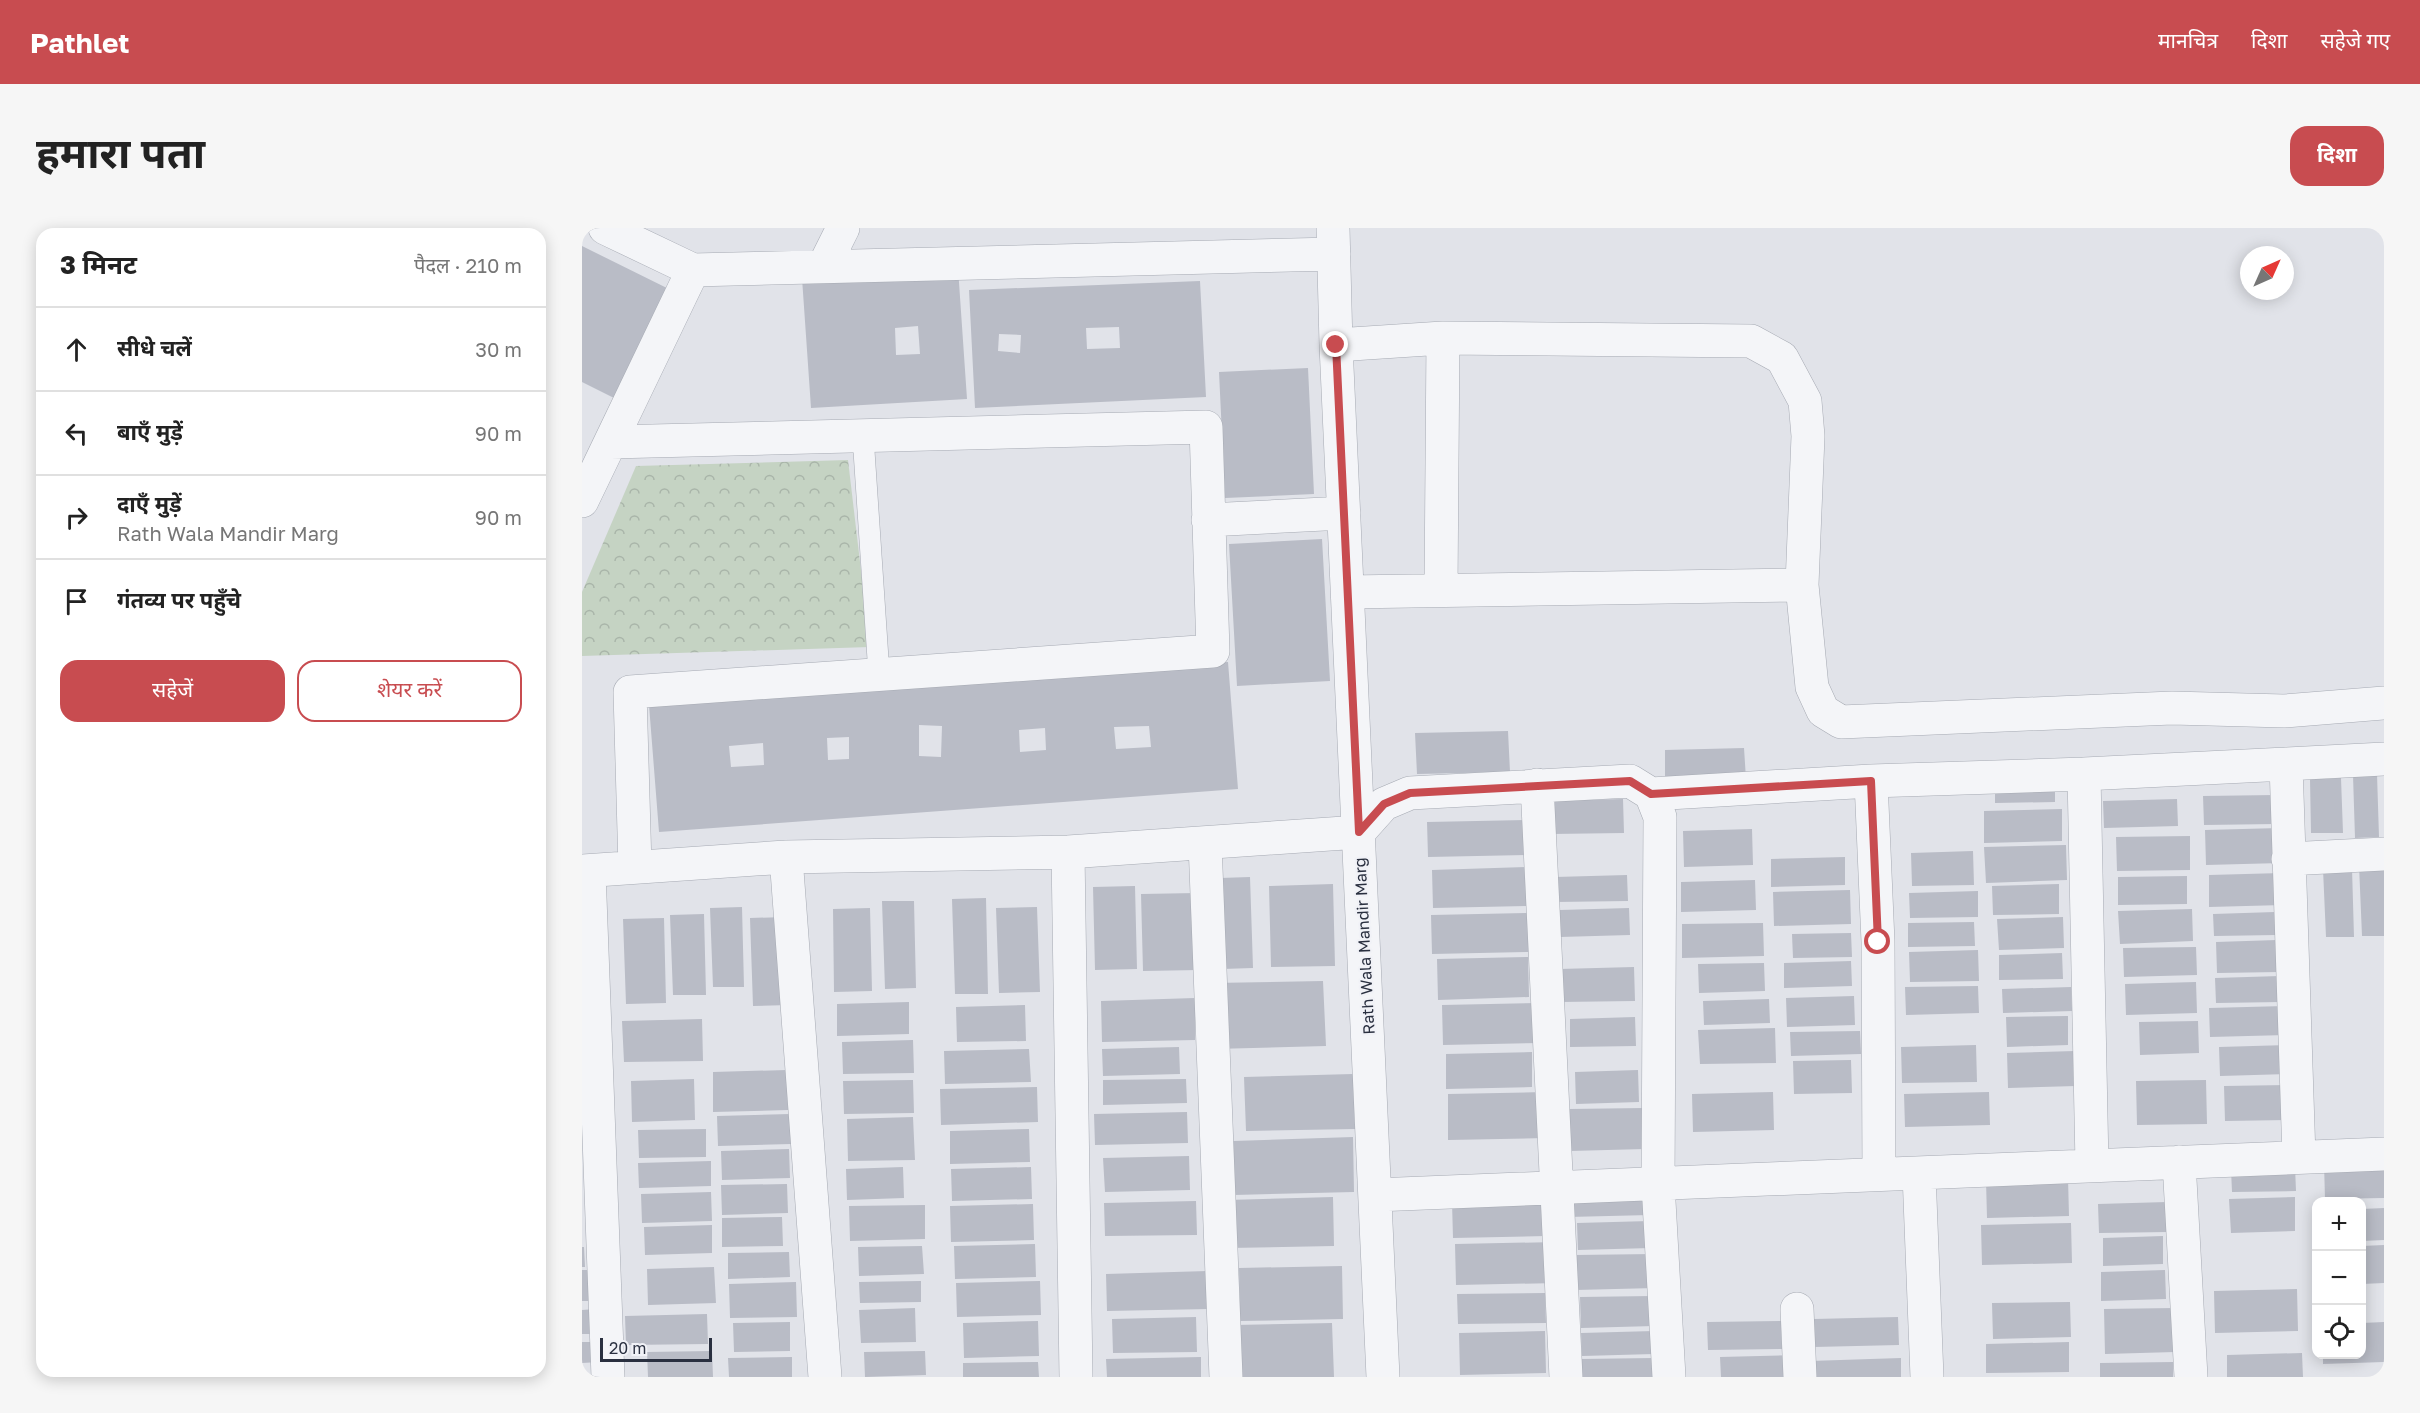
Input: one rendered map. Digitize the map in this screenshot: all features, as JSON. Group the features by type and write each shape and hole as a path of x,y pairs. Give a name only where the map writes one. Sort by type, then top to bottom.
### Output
{"street":[{"path":"605,228 693,270 824,266 1333,241"},
{"path":"824,266 843,228"},
{"name":"Rath Wala Mandir Marg","path":"1333,241 1383,1377"},
{"path":"582,501 693,270"},
{"path":"1441,590 1443,338"},
{"path":"1336,345 1443,338 1751,340 1782,358 1805,401 1808,436 1802,585 1812,687 1823,711 1841,723 2172,708 2284,711 2384,703"},
{"path":"611,442 1206,427 1213,651 630,692 635,867"},
{"path":"1208,520 1344,513"},
{"path":"1348,592 1802,585"},
{"path":"608,1377 586,871 786,856 1068,852 1359,832 1384,804 1410,793 1537,785 1630,781 1651,794 1871,781 2084,774 2384,759"},
{"path":"2286,764 2299,1157"},
{"path":"2084,774 2092,1165"},
{"path":"1871,781 1878,942 1879,1174"},
{"path":"1537,785 1566,1377"},
{"path":"1651,794 1660,817 1658,1184 1669,1377"},
{"path":"1205,843 1226,1377"},
{"path":"1068,852 1076,1377"},
{"path":"2288,859 2384,854"},
{"path":"786,856 825,1377"},
{"path":"1375,1195 2384,1154"},
{"path":"2179,1162 2191,1377"},
{"path":"1919,1173 1927,1377"},
{"path":"1797,1308 1800,1377"}],"lane":[{"path":"863,436 879,674"}],"green space":[{"path":"848,460 870,647 582,656 582,592 636,466"}],"building":[{"path":"582,246 679,294 624,403 582,382"},
{"path":"958,268 967,399 811,408 802,278","holes":["918,326 920,354 896,355 895,328"]},
{"path":"1200,281 1206,397 975,408 969,290","holes":["1119,327 1120,348 1087,349 1086,328","999,334 1021,335 1020,353 998,351"]},
{"path":"1308,368 1314,494 1225,498 1219,372"},
{"path":"1322,539 1330,681 1237,686 1229,544"},
{"path":"1228,662 1238,789 659,832 649,705","holes":["919,725 942,726 941,757 919,756","1149,726 1151,747 1116,749 1114,727","1045,728 1046,750 1020,752 1019,730","849,737 849,759 828,760 827,738","763,743 764,765 731,767 729,746"]},
{"path":"1508,731 1510,772 1417,774 1415,733"},
{"path":"1744,748 1746,779 1665,781 1665,750"},
{"path":"2377,774 2379,837 2355,838 2353,775"},
{"path":"2341,778 2343,833 2311,833 2310,779"},
{"path":"2055,781 2055,802 1995,803 1995,783"},
{"path":"2275,795 2276,824 2204,825 2203,796"},
{"path":"1623,799 1624,833 1551,834 1549,801"},
{"path":"2177,799 2178,826 2104,828 2103,801"},
{"path":"2062,809 2062,841 1984,843 1984,811"},
{"path":"1526,820 1527,855 1428,857 1427,822"},
{"path":"2280,828 2281,863 2206,865 2205,830"},
{"path":"1752,829 1753,865 1684,867 1683,831"},
{"path":"2190,836 2190,870 2117,871 2116,837"},
{"path":"2066,845 2067,880 1986,883 1984,847"},
{"path":"1973,851 1974,885 1912,886 1911,853"},
{"path":"1845,857 1845,885 1771,887 1771,859"},
{"path":"2359,865 2384,865 2384,936 2362,936"},
{"path":"1528,867 1529,906 1433,908 1432,870"},
{"path":"2352,868 2354,937 2326,937 2323,869"},
{"path":"2282,873 2283,905 2209,907 2209,875"},
{"path":"1627,875 1628,901 1555,902 1555,877"},
{"path":"2187,876 2187,904 2118,905 2118,877"},
{"path":"1250,877 1253,968 1222,969 1220,878"},
{"path":"1755,880 1756,910 1681,912 1681,882"},
{"path":"1333,884 1335,966 1271,967 1269,886"},
{"path":"2059,884 2059,914 1993,915 1992,886"},
{"path":"1135,886 1137,969 1095,970 1093,887"},
{"path":"1850,890 1851,924 1774,926 1773,892"},
{"path":"1978,891 1978,917 1910,918 1909,893"},
{"path":"1197,893 1199,970 1143,971 1141,894"},
{"path":"986,898 988,994 955,994 952,899"},
{"path":"882,901 914,901 916,988 885,989"},
{"path":"742,907 744,987 713,987 710,908"},
{"path":"1037,907 1040,992 999,993 996,908"},
{"path":"870,908 872,991 834,992 833,909"},
{"path":"1629,908 1630,935 1560,937 1560,910"},
{"path":"2192,909 2193,941 2120,944 2118,911"},
{"path":"2275,912 2276,935 2214,936 2213,914"},
{"path":"1529,913 1530,952 1432,954 1431,915"},
{"path":"704,914 706,995 673,995 670,915"},
{"path":"786,917 789,1005 753,1006 750,918"},
{"path":"2063,917 2064,948 1999,950 1997,919"},
{"path":"664,918 666,1003 626,1004 623,919"},
{"path":"1974,922 1975,946 1908,947 1908,923"},
{"path":"1763,923 1764,956 1682,958 1682,924"},
{"path":"1851,933 1852,957 1793,958 1792,934"},
{"path":"2277,940 2279,972 2217,973 2216,942"},
{"path":"2196,947 2197,975 2124,977 2123,948"},
{"path":"1978,950 1979,981 1910,982 1909,952"},
{"path":"2062,953 2063,979 1999,980 1999,955"},
{"path":"1528,957 1529,997 1438,1000 1437,959"},
{"path":"1851,961 1852,986 1784,988 1784,963"},
{"path":"1764,963 1765,991 1699,993 1698,964"},
{"path":"1634,967 1635,1001 1560,1002 1559,969"},
{"path":"2280,976 2281,1002 2216,1003 2215,978"},
{"path":"1323,981 1326,1046 1214,1049 1212,983"},
{"path":"2196,982 2197,1013 2126,1015 2125,984"},
{"path":"1978,986 1979,1013 1906,1015 1905,987"},
{"path":"2071,987 2072,1011 2003,1013 2002,989"},
{"path":"1854,996 1855,1025 1787,1027 1786,998"},
{"path":"1195,998 1195,1040 1102,1042 1101,1001"},
{"path":"1769,999 1770,1023 1704,1025 1703,1001"},
{"path":"909,1002 909,1034 837,1036 837,1004"},
{"path":"1540,1003 1541,1043 1443,1045 1442,1005"},
{"path":"1025,1005 1026,1041 957,1042 956,1007"},
{"path":"2285,1006 2286,1035 2210,1037 2209,1008"},
{"path":"2068,1016 2068,1045 2007,1047 2006,1017"},
{"path":"1635,1017 1636,1046 1570,1047 1570,1019"},
{"path":"702,1019 703,1061 624,1062 622,1021"},
{"path":"2198,1021 2199,1053 2140,1055 2139,1022"},
{"path":"1775,1028 1776,1063 1700,1064 1698,1030"},
{"path":"1860,1031 1861,1054 1791,1056 1790,1032"},
{"path":"913,1040 914,1073 843,1074 842,1042"},
{"path":"1976,1045 1977,1082 1902,1083 1901,1047"},
{"path":"2288,1045 2289,1074 2220,1076 2219,1047"},
{"path":"1179,1047 1180,1074 1103,1076 1102,1049"},
{"path":"1029,1049 1031,1082 945,1084 944,1051"},
{"path":"2075,1051 2076,1086 2008,1088 2007,1053"},
{"path":"1532,1052 1532,1087 1446,1089 1446,1054"},
{"path":"1851,1060 1852,1093 1794,1094 1793,1061"},
{"path":"787,1070 788,1110 713,1112 713,1072"},
{"path":"1638,1070 1639,1102 1576,1104 1575,1072"},
{"path":"1353,1074 1355,1129 1246,1131 1244,1077"},
{"path":"694,1079 695,1120 632,1122 631,1081"},
{"path":"1186,1079 1187,1103 1103,1105 1103,1080"},
{"path":"913,1080 914,1113 844,1114 843,1081"},
{"path":"2206,1080 2207,1124 2137,1125 2136,1081"},
{"path":"2287,1085 2288,1120 2225,1121 2224,1086"},
{"path":"1037,1087 1038,1122 941,1125 940,1089"},
{"path":"1544,1092 1546,1138 1448,1140 1448,1094"},
{"path":"1773,1092 1774,1130 1693,1132 1692,1094"},
{"path":"1989,1092 1990,1125 1905,1127 1904,1094"},
{"path":"1644,1108 1645,1149 1570,1151 1569,1109"},
{"path":"1187,1112 1188,1143 1095,1145 1094,1114"},
{"path":"790,1114 791,1144 718,1146 717,1116"},
{"path":"913,1117 915,1160 848,1161 847,1119"},
{"path":"706,1129 706,1157 639,1158 638,1130"},
{"path":"1029,1129 1030,1162 950,1164 950,1131"},
{"path":"1353,1137 1354,1192 1234,1195 1233,1141"},
{"path":"789,1149 790,1178 722,1180 721,1151"},
{"path":"1189,1156 1190,1190 1105,1192 1103,1158"},
{"path":"711,1161 711,1186 639,1188 638,1163"},
{"path":"2384,1162 2384,1198 2325,1197 2324,1163"},
{"path":"903,1167 904,1198 847,1200 846,1169"},
{"path":"1031,1167 1032,1199 952,1201 951,1169"},
{"path":"2295,1167 2296,1191 2232,1192 2231,1169"},
{"path":"2068,1178 2069,1216 1987,1218 1986,1180"},
{"path":"787,1184 788,1213 722,1215 721,1185"},
{"path":"1649,1190 1650,1215 1568,1217 1567,1192"},
{"path":"711,1192 712,1221 642,1223 641,1194"},
{"path":"1333,1197 1334,1246 1228,1248 1227,1200"},
{"path":"2295,1197 2295,1231 2231,1233 2229,1199"},
{"path":"1545,1200 1546,1236 1453,1238 1452,1202"},
{"path":"1196,1201 1197,1235 1105,1236 1104,1203"},
{"path":"2167,1202 2168,1232 2099,1233 2098,1204"},
{"path":"1033,1204 1034,1240 951,1242 950,1206"},
{"path":"925,1205 925,1239 850,1241 849,1206"},
{"path":"2384,1208 2384,1240 2366,1241 2366,1209"},
{"path":"782,1217 783,1246 722,1247 722,1218"},
{"path":"1650,1221 1651,1248 1578,1250 1577,1223"},
{"path":"2071,1223 2072,1263 1982,1265 1981,1225"},
{"path":"712,1225 712,1253 645,1255 644,1227"},
{"path":"2163,1236 2163,1264 2103,1266 2103,1238"},
{"path":"1556,1242 1557,1283 1456,1285 1455,1244"},
{"path":"1035,1244 1036,1277 955,1279 954,1246"},
{"path":"2384,1245 2384,1283 2366,1284 2366,1246"},
{"path":"922,1246 924,1274 859,1276 858,1247"},
{"path":"582,1247 584,1247 585,1267 582,1267"},
{"path":"789,1252 790,1277 728,1279 728,1253"},
{"path":"1654,1254 1655,1288 1576,1290 1575,1255"},
{"path":"1342,1266 1343,1319 1240,1321 1239,1268"},
{"path":"714,1267 716,1303 648,1305 647,1269"},
{"path":"582,1270 595,1270 596,1301 582,1301"},
{"path":"2165,1270 2166,1299 2101,1301 2101,1272"},
{"path":"1208,1271 1209,1309 1107,1311 1106,1274"},
{"path":"921,1281 921,1302 860,1303 859,1282"},
{"path":"1040,1281 1041,1315 957,1317 956,1283"},
{"path":"796,1282 797,1317 730,1318 729,1284"},
{"path":"2297,1289 2298,1331 2215,1333 2214,1291"},
{"path":"1545,1293 1546,1323 1458,1324 1457,1294"},
{"path":"1652,1296 1654,1326 1581,1328 1580,1297"},
{"path":"2070,1302 2071,1337 1993,1339 1992,1303"},
{"path":"915,1308 916,1342 861,1343 859,1310"},
{"path":"2174,1308 2175,1352 2105,1354 2104,1309"},
{"path":"596,1309 596,1334 582,1334 582,1310"},
{"path":"707,1314 708,1344 626,1345 625,1316"},
{"path":"1196,1317 1197,1352 1113,1353 1112,1319"},
{"path":"1898,1317 1899,1345 1814,1347 1814,1319"},
{"path":"1038,1321 1039,1356 964,1358 963,1323"},
{"path":"1781,1321 1782,1349 1708,1350 1707,1322"},
{"path":"790,1322 790,1351 734,1352 733,1323"},
{"path":"2384,1322 2384,1362 2323,1364 2323,1359 2366,1359 2366,1323"},
{"path":"1332,1323 1334,1377 1235,1377 1234,1325"},
{"path":"1545,1331 1546,1373 1460,1375 1459,1333"},
{"path":"1654,1331 1654,1354 1582,1356 1581,1333"},
{"path":"582,1342 599,1342 599,1362 582,1363"},
{"path":"2069,1342 2069,1372 1986,1373 1986,1344"},
{"path":"712,1351 713,1377 648,1377 647,1352"},
{"path":"925,1351 926,1375 865,1377 864,1352"},
{"path":"2302,1353 2303,1377 2227,1377 2227,1355"},
{"path":"1794,1355 1794,1377 1721,1377 1720,1357"},
{"path":"792,1357 792,1377 729,1377 728,1358"},
{"path":"1201,1357 1201,1377 1107,1377 1106,1359"},
{"path":"1654,1358 1654,1377 1580,1377 1580,1359"},
{"path":"1901,1358 1901,1377 1810,1377 1810,1361"},
{"path":"1038,1362 1039,1377 963,1377 963,1363"},
{"path":"2173,1362 2173,1377 2100,1377 2100,1363"}],"route":[{"path":"1336,345 1359,832 1384,804 1410,793 1630,781 1651,794 1871,781 1878,942"}]}
